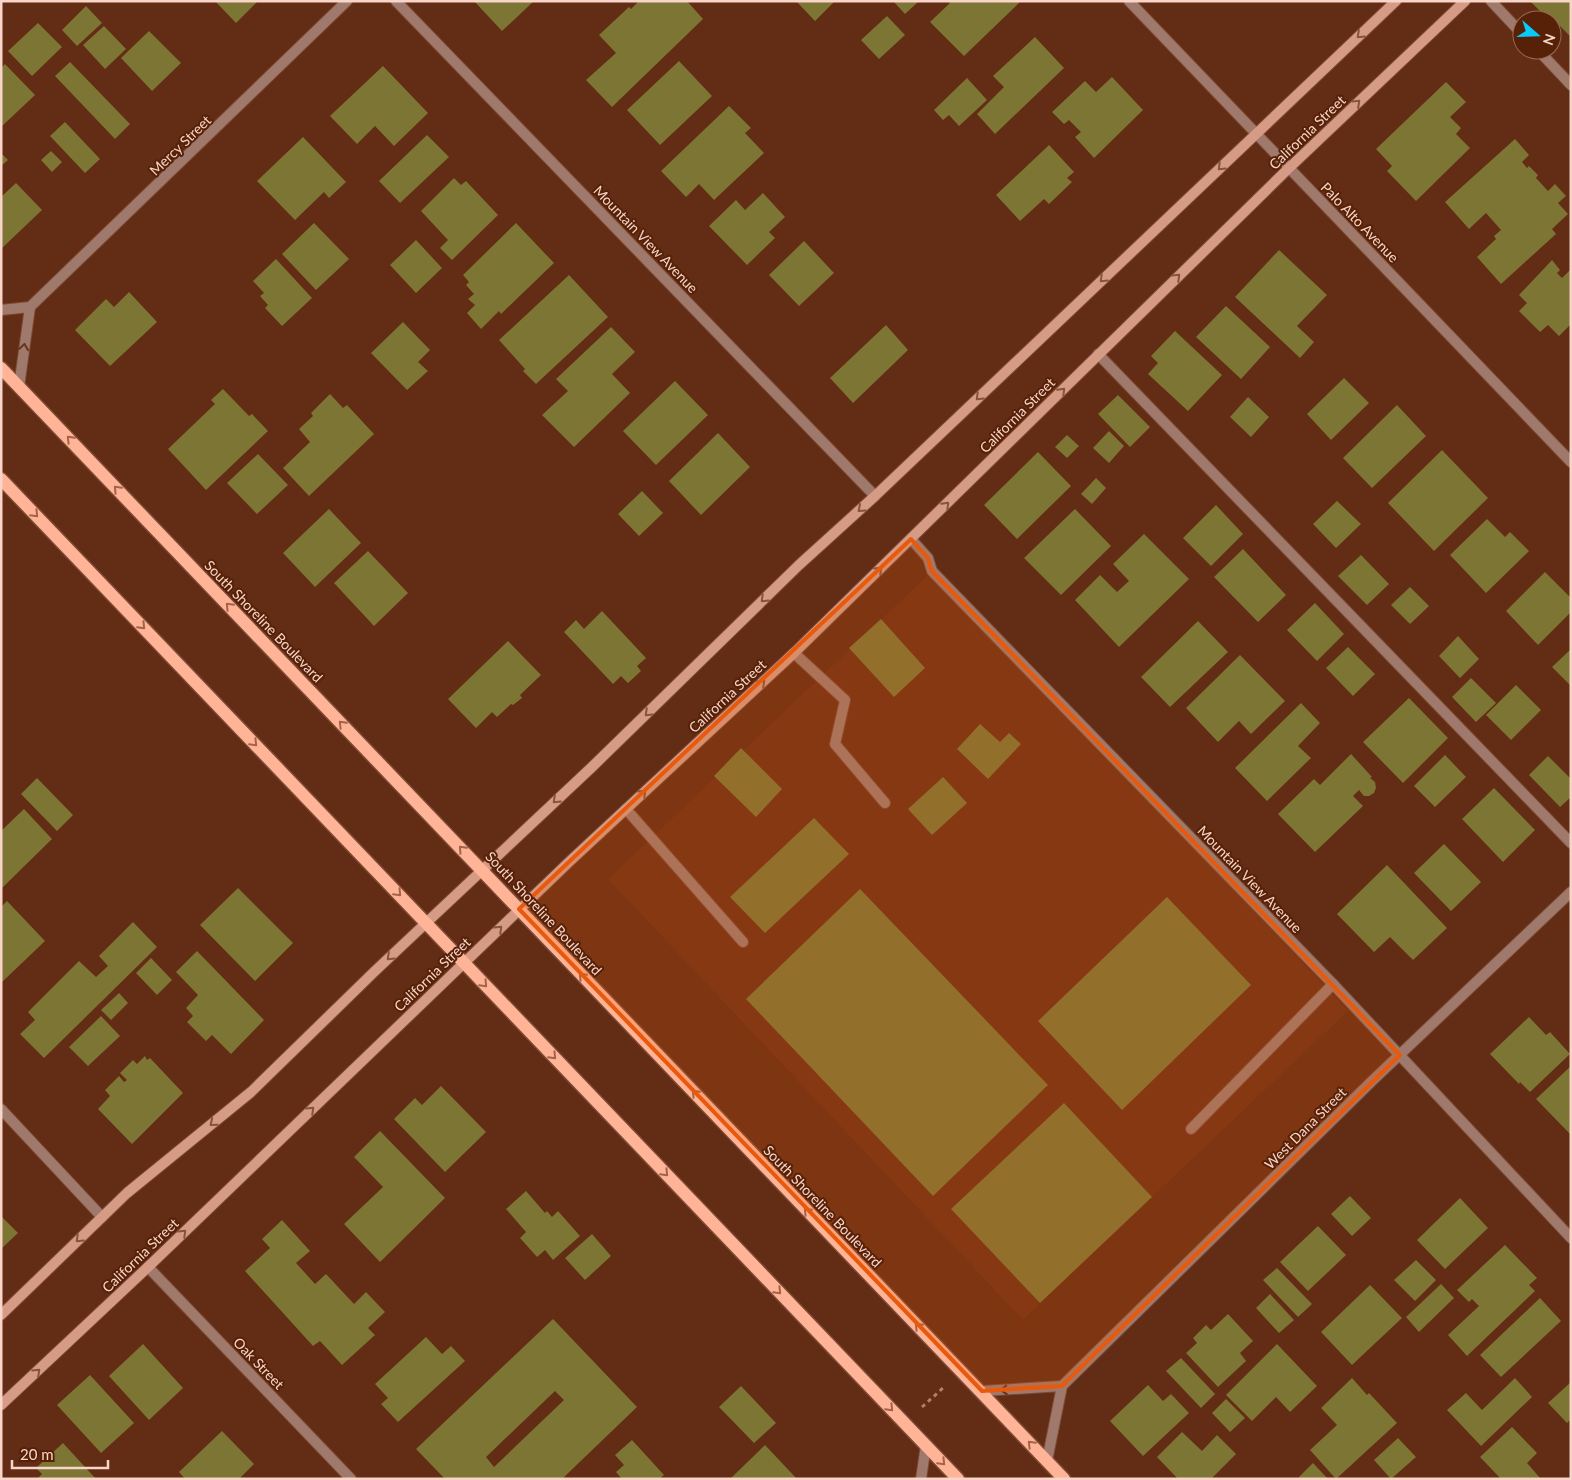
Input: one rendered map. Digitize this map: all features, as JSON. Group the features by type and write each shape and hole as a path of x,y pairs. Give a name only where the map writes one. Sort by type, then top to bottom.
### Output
{"main road":[{"path":"1,1315 127,1193 250,1092 592,767 799,565 875,496 1396,1"},
{"name":"California Street","path":"1,1405 148,1267 519,909 794,653 1289,168 1465,1"},
{"name":"South Shoreline Boulevard","path":"1,368 982,1391 1064,1479"},
{"path":"1,479 958,1479"}],"street":[{"name":"Mercy Street","path":"30,307 347,1"},
{"name":"Mountain View Avenue","path":"396,1 875,496"},
{"name":"Palo Alto Avenue","path":"1129,1 1571,462"},
{"path":"1491,1 1512,23"},
{"path":"1548,60 1571,84"},
{"path":"1,310 30,307 19,387"},
{"path":"1098,354 1571,843"},
{"name":"Mountain View Avenue","path":"911,539 928,558 932,571 1333,984 1571,1238"},
{"path":"794,653 846,700 835,744 884,803"},
{"path":"626,809 743,942"},
{"name":"West Dana Street","path":"1062,1386 1400,1055 1571,892"},
{"path":"1191,1129 1333,984"},
{"path":"1,1109 102,1217"},
{"name":"Oak Street","path":"148,1267 351,1479"},
{"path":"982,1391 1062,1386 1048,1461"},
{"path":"922,1479 926,1445"}],"path":[{"path":"922,1407 942,1388"}],"highlighted area":[{"path":"911,539 928,558 932,571 1400,1055 1062,1386 982,1391 519,909"}],"shaded area":[{"path":"932,571 1348,1011 1023,1320 608,879"}],"building":[{"path":"215,1 258,1 236,23"},
{"path":"474,1 534,1 502,31"},
{"path":"639,1 687,1 703,19 612,107 586,80 616,53 599,35 629,7 631,9"},
{"path":"796,1 835,1 815,21"},
{"path":"893,1 919,1 905,14"},
{"path":"948,1 1021,1 964,56 930,22 950,3"},
{"path":"1530,1 1571,1 1571,37 1562,28 1562,10 1539,10"},
{"path":"86,6 102,23 77,46 62,30"},
{"path":"887,16 905,35 879,59 861,40"},
{"path":"38,23 62,47 32,76 8,51"},
{"path":"104,26 126,49 105,69 83,45"},
{"path":"149,31 181,63 152,91 121,58"},
{"path":"1035,37 1064,68 995,134 977,114 1004,87 993,76"},
{"path":"679,61 712,96 660,145 627,110"},
{"path":"70,62 130,124 115,139 55,76"},
{"path":"5,64 35,95 1,127 1,68"},
{"path":"383,66 428,113 394,146 375,126 357,144 330,116"},
{"path":"1112,77 1143,110 1094,158 1075,137 1081,132 1069,120 1064,124 1052,112 1085,81 1096,92"},
{"path":"967,78 987,100 959,126 949,115 943,120 934,110"},
{"path":"1446,82 1466,102 1450,117 1461,128 1456,134 1470,148 1416,201 1387,171 1392,166 1376,149"},
{"path":"729,106 751,128 745,133 764,153 714,200 699,184 686,197 661,171"},
{"path":"65,122 100,159 85,173 50,136"},
{"path":"427,135 449,157 400,203 379,181"},
{"path":"303,137 346,182 329,198 324,192 295,220 257,181"},
{"path":"1515,139 1529,155 1522,162 1527,168 1529,166 1538,175 1536,178 1548,191 1555,184 1566,196 1558,203 1568,214 1552,229 1556,234 1501,284 1477,257 1496,239 1494,236 1501,230 1486,213 1469,229 1445,202"},
{"path":"1049,145 1074,172 1067,178 1072,182 1049,204 1044,199 1020,221 996,195"},
{"path":"51,151 62,162 52,172 41,160"},
{"path":"1,153 8,160 1,166"},
{"path":"454,178 461,185 466,181 498,215 452,260 440,248 448,240 421,211"},
{"path":"16,183 42,210 1,249 1,197"},
{"path":"763,193 785,217 769,232 775,238 747,265 709,226 736,200 745,210"},
{"path":"314,223 349,259 316,290 282,254"},
{"path":"516,223 554,263 501,314 499,311 481,329 467,313 475,305 468,299 474,294 466,285 469,282 463,275"},
{"path":"416,240 442,268 416,293 390,265"},
{"path":"804,241 834,273 799,306 769,275"},
{"path":"1279,250 1327,295 1297,326 1314,342 1300,358 1235,297"},
{"path":"276,259 312,298 282,326 265,308 268,305 260,296 264,293 253,281"},
{"path":"1552,260 1560,270 1557,273 1562,278 1571,269 1571,324 1559,336 1548,325 1540,332 1519,311 1527,303 1519,295"},
{"path":"569,275 608,317 536,384 523,371 525,369 499,340"},
{"path":"129,292 157,322 110,366 75,330 106,299 114,307"},
{"path":"1226,306 1270,347 1241,379 1196,337"},
{"path":"403,322 430,350 418,362 428,371 407,390 371,353"},
{"path":"886,325 908,350 853,403 830,378"},
{"path":"611,327 635,352 612,374 630,393 574,447 542,415 568,391 556,379"},
{"path":"1175,331 1222,375 1188,411 1148,374 1158,363 1151,356"},
{"path":"1344,378 1369,403 1331,440 1307,414"},
{"path":"675,381 708,415 656,465 623,431"},
{"path":"223,389 249,416 252,414 268,431 206,490 168,449 215,404 211,400"},
{"path":"330,394 343,408 347,405 374,434 309,496 283,468 310,442 299,429 313,416 311,413"},
{"path":"1118,395 1150,427 1130,447 1098,414"},
{"path":"1248,397 1269,417 1251,437 1230,417"},
{"path":"1397,405 1426,436 1372,488 1343,458"},
{"path":"1109,431 1124,446 1109,463 1093,448"},
{"path":"718,433 750,467 701,515 669,481"},
{"path":"1067,435 1079,446 1067,458 1055,447"},
{"path":"1442,450 1488,498 1434,551 1388,503"},
{"path":"1038,452 1071,486 1017,539 984,505"},
{"path":"258,454 288,485 257,514 227,483"},
{"path":"1096,478 1106,488 1092,504 1081,494"},
{"path":"642,491 663,513 639,536 618,514"},
{"path":"1337,501 1361,524 1336,548 1313,524"},
{"path":"1216,505 1243,534 1211,566 1183,538"},
{"path":"329,509 361,543 315,587 283,553"},
{"path":"1075,509 1111,546 1061,595 1024,558"},
{"path":"1487,519 1505,537 1510,532 1529,551 1486,593 1450,555"},
{"path":"1144,534 1189,579 1119,647 1075,600 1100,575 1117,592 1129,581 1113,564"},
{"path":"1243,549 1286,595 1258,622 1214,577"},
{"path":"368,551 408,593 374,626 334,583"},
{"path":"1361,555 1389,584 1367,605 1338,576"},
{"path":"1545,572 1571,598 1571,612 1538,645 1506,611"},
{"path":"1410,587 1429,606 1410,624 1391,605"},
{"path":"1315,603 1344,634 1317,661 1287,630"},
{"path":"602,611 646,658 637,666 641,671 628,683 621,676 613,684 564,632 576,620 584,629"},
{"path":"881,619 925,668 894,697 849,648"},
{"path":"1198,621 1228,652 1170,707 1141,677"},
{"path":"1458,636 1479,659 1460,678 1439,656"},
{"path":"508,641 541,675 520,695 522,698 513,705 511,704 497,717 492,712 476,728 448,699"},
{"path":"1348,647 1375,674 1353,696 1326,668"},
{"path":"1571,649 1571,686 1552,667"},
{"path":"1240,655 1285,701 1251,734 1239,721 1218,742 1186,708"},
{"path":"1471,678 1496,703 1476,722 1452,697"},
{"path":"1516,685 1541,710 1511,740 1486,715"},
{"path":"1409,698 1448,738 1403,783 1363,742"},
{"path":"1301,703 1320,723 1298,746 1311,758 1267,801 1235,768"},
{"path":"980,724 1000,742 1009,733 1021,744 988,779 957,749"},
{"path":"741,748 782,789 756,817 714,776"},
{"path":"1351,754 1372,777 1370,778 1375,782 1376,788 1374,793 1369,796 1364,796 1359,790 1353,796 1363,806 1315,852 1278,814 1314,779 1320,785"},
{"path":"1445,755 1466,777 1435,807 1414,786"},
{"path":"1548,756 1571,779 1571,797 1560,807 1529,775"},
{"path":"943,777 967,803 932,835 908,809"},
{"path":"37,778 73,815 57,831 21,794"},
{"path":"1494,788 1535,830 1503,862 1462,819"},
{"path":"24,809 52,839 1,889 1,831"},
{"path":"814,818 849,854 765,933 730,897"},
{"path":"1444,844 1481,882 1451,911 1414,873"},
{"path":"1387,865 1447,928 1413,960 1390,937 1374,952 1337,914"},
{"path":"238,888 293,943 255,981 200,925"},
{"path":"860,889 1048,1085 933,1196 746,999"},
{"path":"1167,897 1251,985 1122,1110 1038,1021"},
{"path":"7,901 45,941 1,983 1,907"},
{"path":"133,922 157,947 44,1058 20,1034 35,1020 28,1012 79,961 96,977 108,966 99,956"},
{"path":"197,951 264,1020 231,1054 212,1035 206,1041 187,1022 193,1016 186,1008 198,995 176,972"},
{"path":"151,958 172,980 157,995 136,973"},
{"path":"119,993 128,1003 111,1020 101,1010"},
{"path":"101,1016 120,1036 88,1066 69,1047"},
{"path":"1529,1017 1546,1035 1550,1032 1570,1054 1530,1092 1520,1082 1519,1084 1490,1054"},
{"path":"145,1056 147,1060 150,1058 183,1093 132,1144 98,1109 110,1096 105,1090 119,1076 124,1082 127,1080 120,1073 133,1060 137,1064"},
{"path":"1571,1066 1571,1135 1536,1099"},
{"path":"441,1086 486,1132 445,1172 394,1119 415,1098 422,1105"},
{"path":"1064,1103 1152,1197 1040,1303 951,1209"},
{"path":"380,1131 445,1198 380,1262 344,1224 383,1187 354,1157"},
{"path":"526,1191 545,1213 547,1211 552,1217 558,1211 580,1236 553,1260 545,1250 537,1257 520,1238 526,1232 506,1209"},
{"path":"1350,1196 1371,1218 1352,1236 1331,1214"},
{"path":"1460,1198 1488,1228 1445,1269 1417,1240"},
{"path":"1,1216 18,1233 1,1249"},
{"path":"282,1220 310,1251 296,1263 315,1284 326,1274 354,1304 366,1292 385,1312 368,1328 375,1335 342,1365 320,1341 313,1346 245,1271 270,1248 262,1239"},
{"path":"1318,1226 1346,1255 1308,1291 1280,1262"},
{"path":"592,1234 611,1256 585,1280 565,1258"},
{"path":"1505,1245 1537,1278 1529,1285 1535,1291 1467,1356 1448,1335 1479,1306 1472,1299 1469,1302 1457,1290"},
{"path":"1416,1260 1436,1280 1415,1301 1394,1280"},
{"path":"1277,1268 1312,1304 1298,1317 1263,1280"},
{"path":"1441,1284 1454,1298 1419,1332 1406,1317"},
{"path":"1370,1285 1402,1318 1352,1365 1321,1332"},
{"path":"1270,1294 1294,1320 1279,1333 1256,1308"},
{"path":"1540,1298 1561,1321 1501,1377 1480,1355"},
{"path":"1228,1314 1253,1341 1240,1353 1246,1361 1218,1387 1186,1353 1197,1343 1193,1338 1206,1325 1211,1330"},
{"path":"553,1319 637,1407 562,1479 445,1479 416,1449","holes":["555,1391 564,1400 494,1467 486,1457"]},
{"path":"426,1337 442,1354 451,1346 465,1361 398,1422 381,1404 388,1398 375,1384"},
{"path":"143,1344 183,1388 149,1420 109,1376"},
{"path":"1277,1344 1317,1386 1290,1412 1276,1397 1252,1421 1226,1395"},
{"path":"1181,1358 1215,1394 1201,1408 1166,1371"},
{"path":"90,1375 134,1423 101,1453 57,1405"},
{"path":"1352,1378 1397,1423 1336,1479 1310,1450 1337,1425 1321,1408"},
{"path":"1515,1378 1532,1397 1481,1446 1447,1410 1466,1393 1482,1410"},
{"path":"1571,1382 1571,1419 1567,1423 1548,1403"},
{"path":"1148,1385 1163,1401 1171,1394 1189,1413 1143,1456 1110,1421"},
{"path":"741,1386 776,1423 754,1443 719,1407"},
{"path":"1226,1399 1245,1418 1230,1432 1212,1413"},
{"path":"1512,1427 1537,1453 1527,1463 1541,1479 1501,1479 1480,1457"},
{"path":"222,1431 254,1464 239,1479 185,1479 179,1472"},
{"path":"1182,1432 1202,1451 1217,1435 1236,1454 1211,1479 1178,1479 1157,1457"},
{"path":"1398,1438 1416,1457 1391,1479 1374,1460"},
{"path":"632,1440 664,1475 659,1479 622,1479 616,1472 624,1465 615,1455"},
{"path":"63,1443 96,1479 37,1479 42,1474 36,1468"},
{"path":"765,1445 797,1479 730,1479"},
{"path":"1313,1463 1328,1479 1301,1479 1299,1477"}]}
